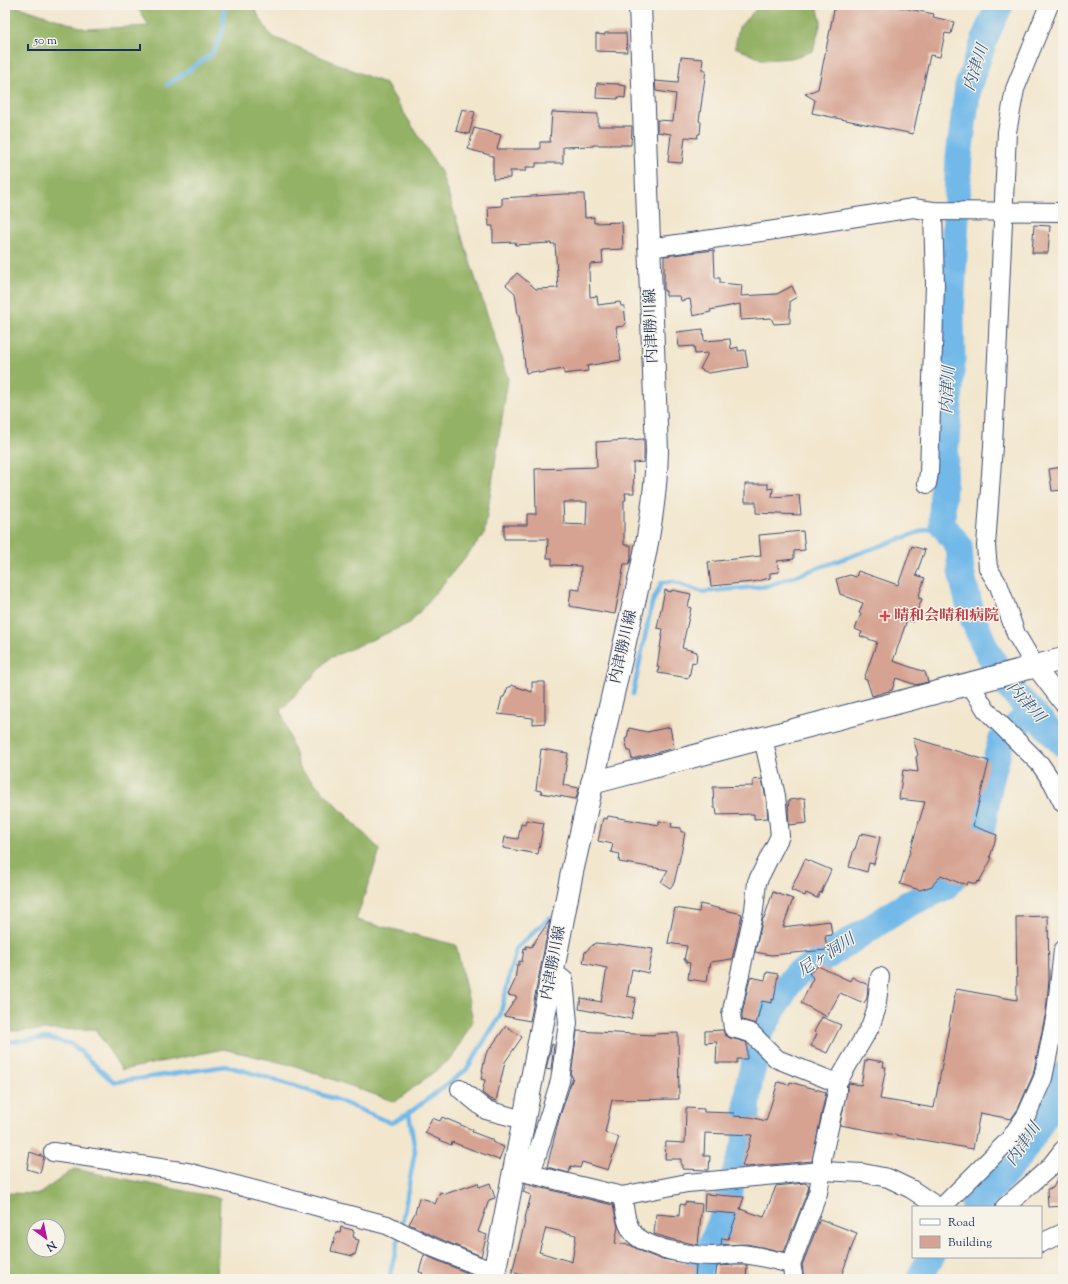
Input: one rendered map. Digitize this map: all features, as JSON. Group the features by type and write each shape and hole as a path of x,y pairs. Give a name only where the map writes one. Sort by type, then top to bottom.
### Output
{"main road":[{"name":"内津勝川線","path":"493,1275 522,1172 524,1120 572,872 641,572 654,498 657,451 640,5"},
{"path":"592,783 1063,659"}],"street":[{"path":"1049,5 1015,89 1007,132 994,446 986,546 988,568 999,586 1016,634 1036,666 1063,703"},
{"path":"649,248 913,208 933,211 1063,212"},
{"path":"927,484 930,473 935,284 933,211"},
{"path":"970,684 986,710 1040,764 1053,783 1063,803"},
{"path":"763,738 776,796 780,836 757,882 754,910 731,1015 733,1028 751,1033 777,1059 837,1083"},
{"path":"943,1206 1009,1140 1027,1114 1043,1078 1056,1014 1063,950"},
{"path":"553,972 564,980 568,1023 560,1081 522,1172 622,1196 688,1183 822,1171 862,1173 888,1178 911,1189 936,1206"},
{"path":"622,1196 627,1220 634,1234 646,1242 665,1250 711,1256 739,1254 756,1256 792,1272 818,1193 822,1171 822,1159 838,1092 837,1083 870,1027 876,1010 880,977"},
{"path":"460,1089 486,1110 524,1120"},
{"path":"1006,1206 1049,1168 1063,1150"},
{"path":"53,1152 187,1172 387,1225 493,1275"},
{"path":"1042,1243 1063,1233"}],"green space":[{"path":"5,5 13,5 86,29 149,26 136,5 252,5 271,36 386,84 441,172 508,379 484,535 410,623 330,658 281,710 299,767 380,850 356,920 456,945 473,1020 452,1058 395,1102 296,1066 223,1049 122,1070 95,1029 5,1031"},
{"path":"760,5 817,5 821,22 813,51 792,58 763,60 735,47 739,27"},
{"path":"74,1169 220,1198 217,1279 5,1279 5,1193 39,1194"}],"building":[{"path":"835,5 889,5 934,14 933,17 954,22 951,34 945,33 940,57 930,55 913,134 812,113 815,100 805,94 818,89"},
{"path":"605,33 626,33 627,52 596,51 596,34 605,35"},
{"path":"681,57 703,59 702,70 706,70 699,121 701,122 700,134 698,134 697,138 685,137 682,163 668,162 671,134 657,132 657,120 673,121 676,94 656,91 655,81 678,83"},
{"path":"597,83 619,84 626,86 625,98 596,98"},
{"path":"462,109 475,112 469,134 456,131"},
{"path":"552,112 598,114 598,126 632,126 631,145 563,147 563,163 536,163 536,167 526,167 526,171 510,171 510,178 493,179 493,156 468,149 474,128 501,135 497,149 540,149 540,142 550,142"},
{"path":"584,194 585,218 594,217 594,223 622,222 623,249 602,250 603,263 590,264 589,269 590,297 597,296 598,305 620,302 621,306 624,306 626,324 624,324 624,326 616,327 621,360 587,366 588,371 564,374 564,369 538,373 538,371 526,373 515,293 506,285 517,273 536,289 558,288 555,244 515,245 516,242 493,243 493,226 489,226 488,207 502,206 502,198"},
{"path":"1034,225 1050,226 1048,253 1032,253"},
{"path":"714,250 715,278 720,278 720,283 742,285 741,296 777,294 792,286 797,297 790,301 790,323 774,324 771,318 741,320 740,304 710,310 711,312 693,316 690,299 681,301 680,296 666,296 666,291 664,291 664,256"},
{"path":"703,329 704,341 730,339 731,349 738,347 738,351 745,350 748,367 708,373 700,369 708,353 695,354 694,346 679,347 677,332"},
{"path":"644,439 644,462 633,463 634,493 625,493 624,545 631,545 631,559 629,564 624,564 615,614 569,606 571,589 580,590 581,566 552,565 552,558 547,558 548,539 504,539 504,525 527,525 527,514 536,514 535,469 597,467 596,442","holes":["563,502 587,502 586,525 564,524"]},
{"path":"1063,467 1063,490 1052,491 1049,469"},
{"path":"745,484 768,484 768,489 773,488 772,497 799,495 801,515 756,513 756,502 745,502"},
{"path":"803,531 805,550 794,551 794,559 777,561 779,572 770,573 770,578 753,582 711,586 708,562 761,556 759,535"},
{"path":"912,546 925,550 916,575 925,578 918,598 922,599 913,622 907,620 893,661 925,672 928,682 916,685 896,678 892,690 872,696 867,680 864,679 877,642 860,636 862,632 855,629 861,614 859,613 863,603 840,594 836,579 850,575 856,577 858,571 898,585"},
{"path":"665,590 691,594 688,607 691,608 682,648 697,652 696,663 692,662 689,678 658,673 659,667 657,667 663,629 657,628"},
{"path":"532,682 545,682 545,723 533,724 533,718 498,714 502,697 504,697 508,687 511,687 511,685 532,692"},
{"path":"670,727 674,748 632,759 625,739 627,738 629,728 647,732"},
{"path":"913,738 989,761 973,826 997,835 990,857 992,858 979,882 978,881 976,884 968,882 967,885 962,884 941,875 932,886 920,890 900,884 925,802 899,799 903,770 918,772 916,757 918,755"},
{"path":"541,749 568,753 563,785 579,788 576,799 541,793 542,791 536,790"},
{"path":"762,779 768,818 754,819 754,814 717,815 716,808 714,808 713,787 753,786 753,780"},
{"path":"805,798 807,823 789,825 789,800"},
{"path":"608,816 659,825 659,821 672,823 671,827 681,828 681,832 685,832 674,883 670,888 661,882 668,870 619,862 620,854 611,852 613,844 598,841 603,818 607,819"},
{"path":"526,820 544,823 538,854 503,848 505,837 518,839 521,824 525,825"},
{"path":"862,833 880,837 874,864 869,863 867,872 849,867 854,849 860,834 862,835"},
{"path":"805,859 831,870 821,893 820,892 817,898 806,893 805,896 791,890"},
{"path":"773,892 793,899 783,927 830,921 832,935 825,936 827,950 771,955 755,952 763,918"},
{"path":"700,904 742,914 732,959 711,962 707,982 688,979 690,963 684,960 687,946 668,943 675,908 699,912"},
{"path":"1048,916 1049,980 1046,1012 1033,1075 1018,1109 1011,1119 980,1113 973,1149 840,1125 848,1085 849,1083 861,1085 865,1061 867,1061 867,1059 884,1062 883,1067 886,1067 880,1099 934,1108 956,989 1017,1000 1016,917"},
{"path":"550,920 530,1021 504,1016 517,997 508,995 515,980 517,965 519,965 519,961 522,962 524,948 526,949 526,946 531,947"},
{"path":"595,943 618,944 653,949 648,973 632,969 627,996 636,998 631,1019 579,1009 581,998 601,1002 607,968 583,963 585,952"},
{"path":"818,966 850,981 852,977 868,985 867,998 864,1003 840,993 827,1017 801,1003 813,978 809,973"},
{"path":"767,972 778,974 774,1000 772,999 772,1003 762,1001 756,1024 742,1020 750,977 765,980"},
{"path":"822,1017 841,1025 827,1053 811,1046 817,1034 814,1032"},
{"path":"506,1026 522,1037 505,1062 496,1101 490,1099 482,1093 485,1080 481,1079 482,1071 486,1054"},
{"path":"723,1030 725,1035 730,1038 746,1042 747,1059 737,1059 737,1063 716,1063 717,1042 705,1043 705,1031"},
{"path":"577,1031 654,1035 678,1033 679,1099 612,1100 605,1133 619,1137 608,1170 582,1162 580,1168 571,1166 569,1173 547,1167 559,1119 573,1077 571,1076"},
{"path":"552,1044 554,1045 551,1070 546,1069"},
{"path":"778,1082 789,1085 790,1082 826,1092 812,1161 747,1167 742,1166 752,1135 705,1133 704,1156 710,1156 709,1170 683,1169 681,1159 665,1159 666,1142 685,1143 686,1108 704,1109 704,1112 734,1113 733,1116 750,1117 766,1121"},
{"path":"442,1117 473,1130 472,1132 493,1140 492,1142 504,1147 499,1160 452,1142 451,1145 425,1133 432,1118 440,1121"},
{"path":"30,1152 44,1157 40,1173 27,1169"},
{"path":"1063,1167 1063,1206 1048,1207 1047,1189 1053,1188"},
{"path":"478,1183 479,1187 490,1183 495,1198 489,1200 478,1232 487,1235 481,1256 409,1224 415,1213 419,1198 428,1200 435,1204 440,1192 445,1194"},
{"path":"804,1183 809,1185 808,1190 784,1252 747,1244 721,1245 722,1238 728,1239 737,1214 704,1211 705,1194 744,1197 740,1209 764,1217 776,1186"},
{"path":"526,1184 613,1205 618,1227 615,1243 630,1245 657,1258 696,1265 695,1279 536,1279 512,1272 531,1195 523,1192","holes":["546,1228 576,1235 572,1262 539,1252"]},
{"path":"685,1202 702,1204 698,1245 654,1234 656,1214 679,1216 680,1204 685,1205"},
{"path":"820,1219 857,1233 840,1279 804,1279 802,1265"},
{"path":"341,1227 353,1230 353,1237 359,1240 355,1255 353,1254 353,1256 331,1251 336,1232 340,1233"},
{"path":"424,1255 475,1276 475,1279 436,1279 422,1275 423,1273 419,1272"},
{"path":"747,1265 746,1279 715,1279 717,1266"}],"waterway":[{"path":"167,85 212,54 223,30 224,5"},
{"name":"内津川","path":"1000,5 988,30 968,86 959,156 951,315 952,361 943,484 942,524 959,546 961,572 972,616 985,647 1009,688 1063,744"},
{"path":"633,694 652,603 662,582 674,582 702,592 767,586 942,524"},
{"name":"尼ヶ洞川","path":"696,1279 699,1267 713,1241 724,1214 731,1185 745,1144 749,1083 754,1063 754,1042 789,983 797,974 812,966 906,905 945,887 958,872 982,828 990,782 1001,741 1031,712"},
{"path":"401,1229 415,1151 409,1113 466,1070 500,1016 516,949 550,917"},
{"path":"5,1042 47,1038 72,1044 115,1082 227,1066 335,1099 391,1123 409,1113"},
{"name":"内津川","path":"975,1206 1021,1154 1044,1116 1063,1075"},
{"path":"389,1279 399,1236"},
{"name":"内津川","path":"919,1279 930,1258"}],"place":[{"name":"晴和会晴和病院","path":"885,616"}]}
